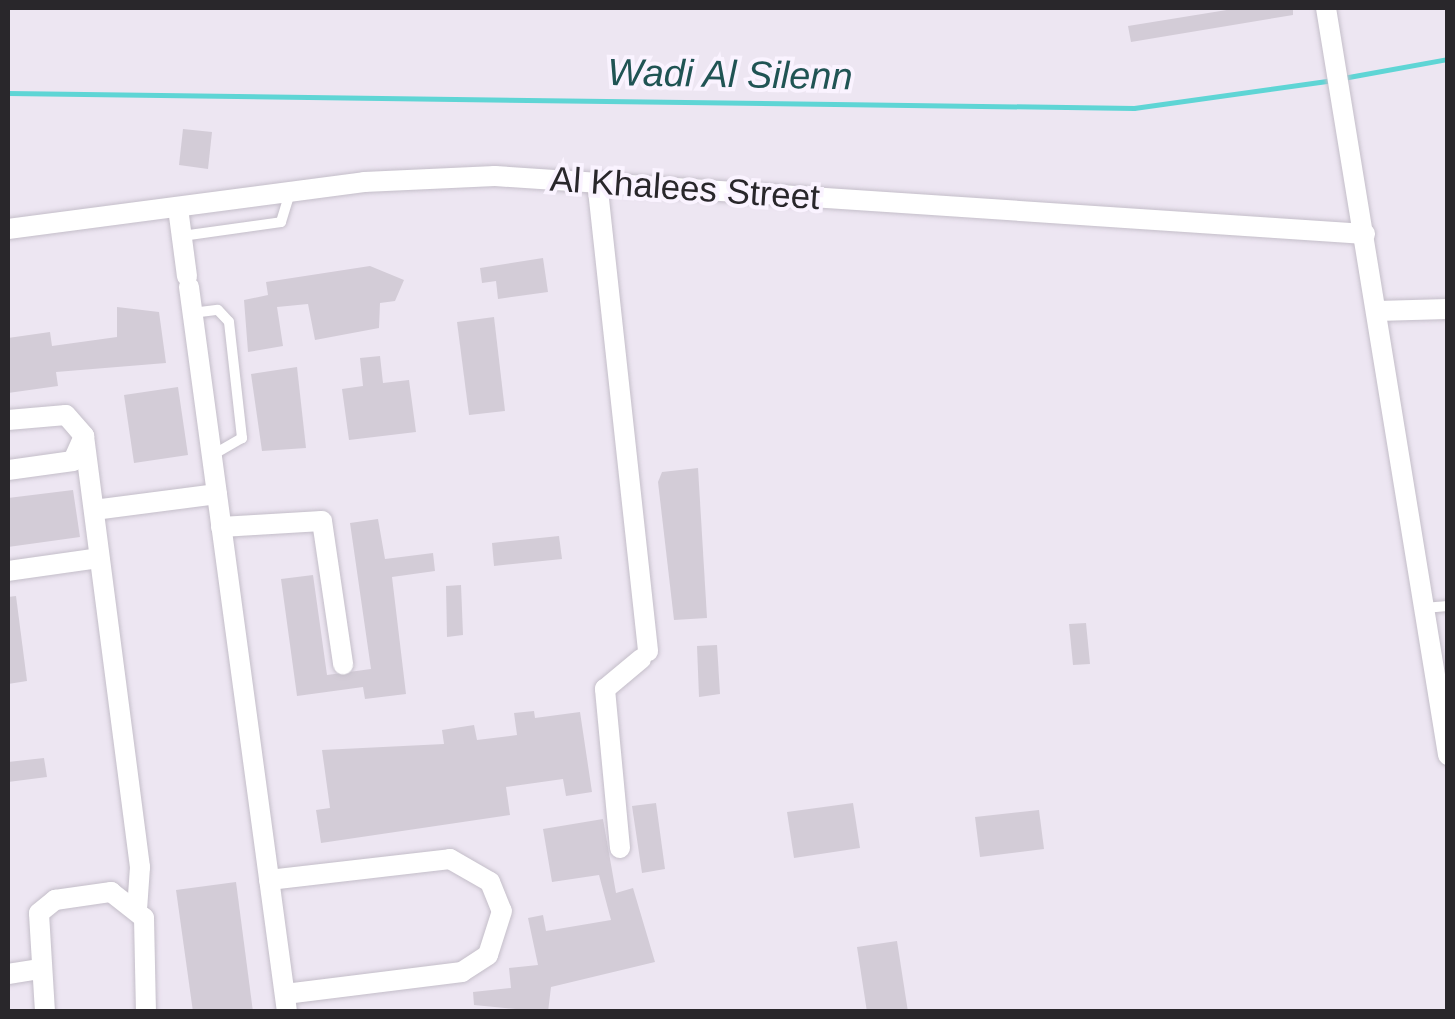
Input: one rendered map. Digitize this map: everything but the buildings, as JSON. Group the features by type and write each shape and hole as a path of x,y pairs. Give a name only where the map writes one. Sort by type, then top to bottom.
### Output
{"street":[{"path":"1327,12 1423,608 1443,696 1448,754"},
{"name":"Al Khalees Street","path":"8,228 432,178 597,182 1365,234"},
{"path":"597,182 644,655 605,688 620,848"},
{"path":"178,208 286,1003 462,972 496,942 502,911 490,882 450,860 270,880"},
{"path":"1377,311 1448,308"},
{"path":"8,420 66,415 84,436 140,867 136,906 152,987 146,1012"},
{"path":"8,470 73,460 84,436"},
{"path":"94,510 217,494"},
{"path":"220,526 322,520 344,664"},
{"path":"8,570 99,558"},
{"path":"45,1012 34,928 49,903 111,892 136,906"},
{"path":"8,974 38,970"}],"lane":[{"path":"182,236 282,222 290,192"},
{"path":"192,312 218,310 228,322 242,442 211,455"},
{"path":"1423,608 1448,606"}],"waterway":[{"name":"Wadi Al Silenn","path":"1343,78 1448,59"},
{"name":"Wadi Al Silenn","path":"8,93 1134,108 1332,80"}]}
